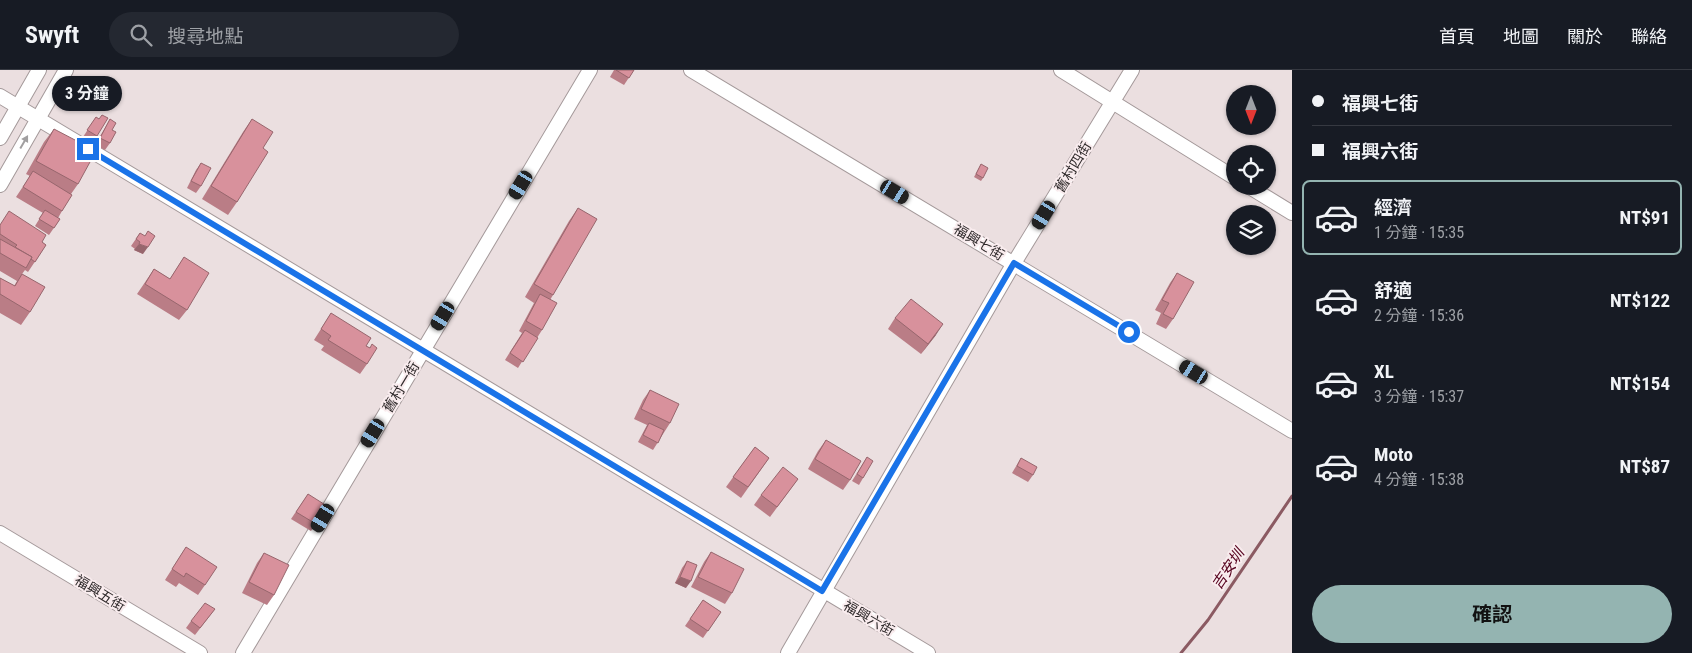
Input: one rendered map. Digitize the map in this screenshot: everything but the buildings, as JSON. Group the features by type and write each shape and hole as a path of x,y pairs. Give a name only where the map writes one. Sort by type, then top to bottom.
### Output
{"street":[{"path":"0,138 39,70"},
{"path":"0,185 66,70"},
{"name":"舊村一街","path":"243,653 590,70"},
{"name":"福興七街","path":"691,70 1292,431"},
{"path":"1062,70 1226,173"},
{"name":"舊村四街","path":"788,653 822,591 1014,263 1132,70"},
{"name":"福興六街","path":"0,96 928,653"},
{"path":"1263,195 1292,213"},
{"name":"福興五街","path":"0,533 200,653"}],"waterway":[{"name":"吉安圳","path":"1181,653 1208,620 1292,496"}],"route":[{"path":"88,149 822,591 1014,263 1129,332"}]}
